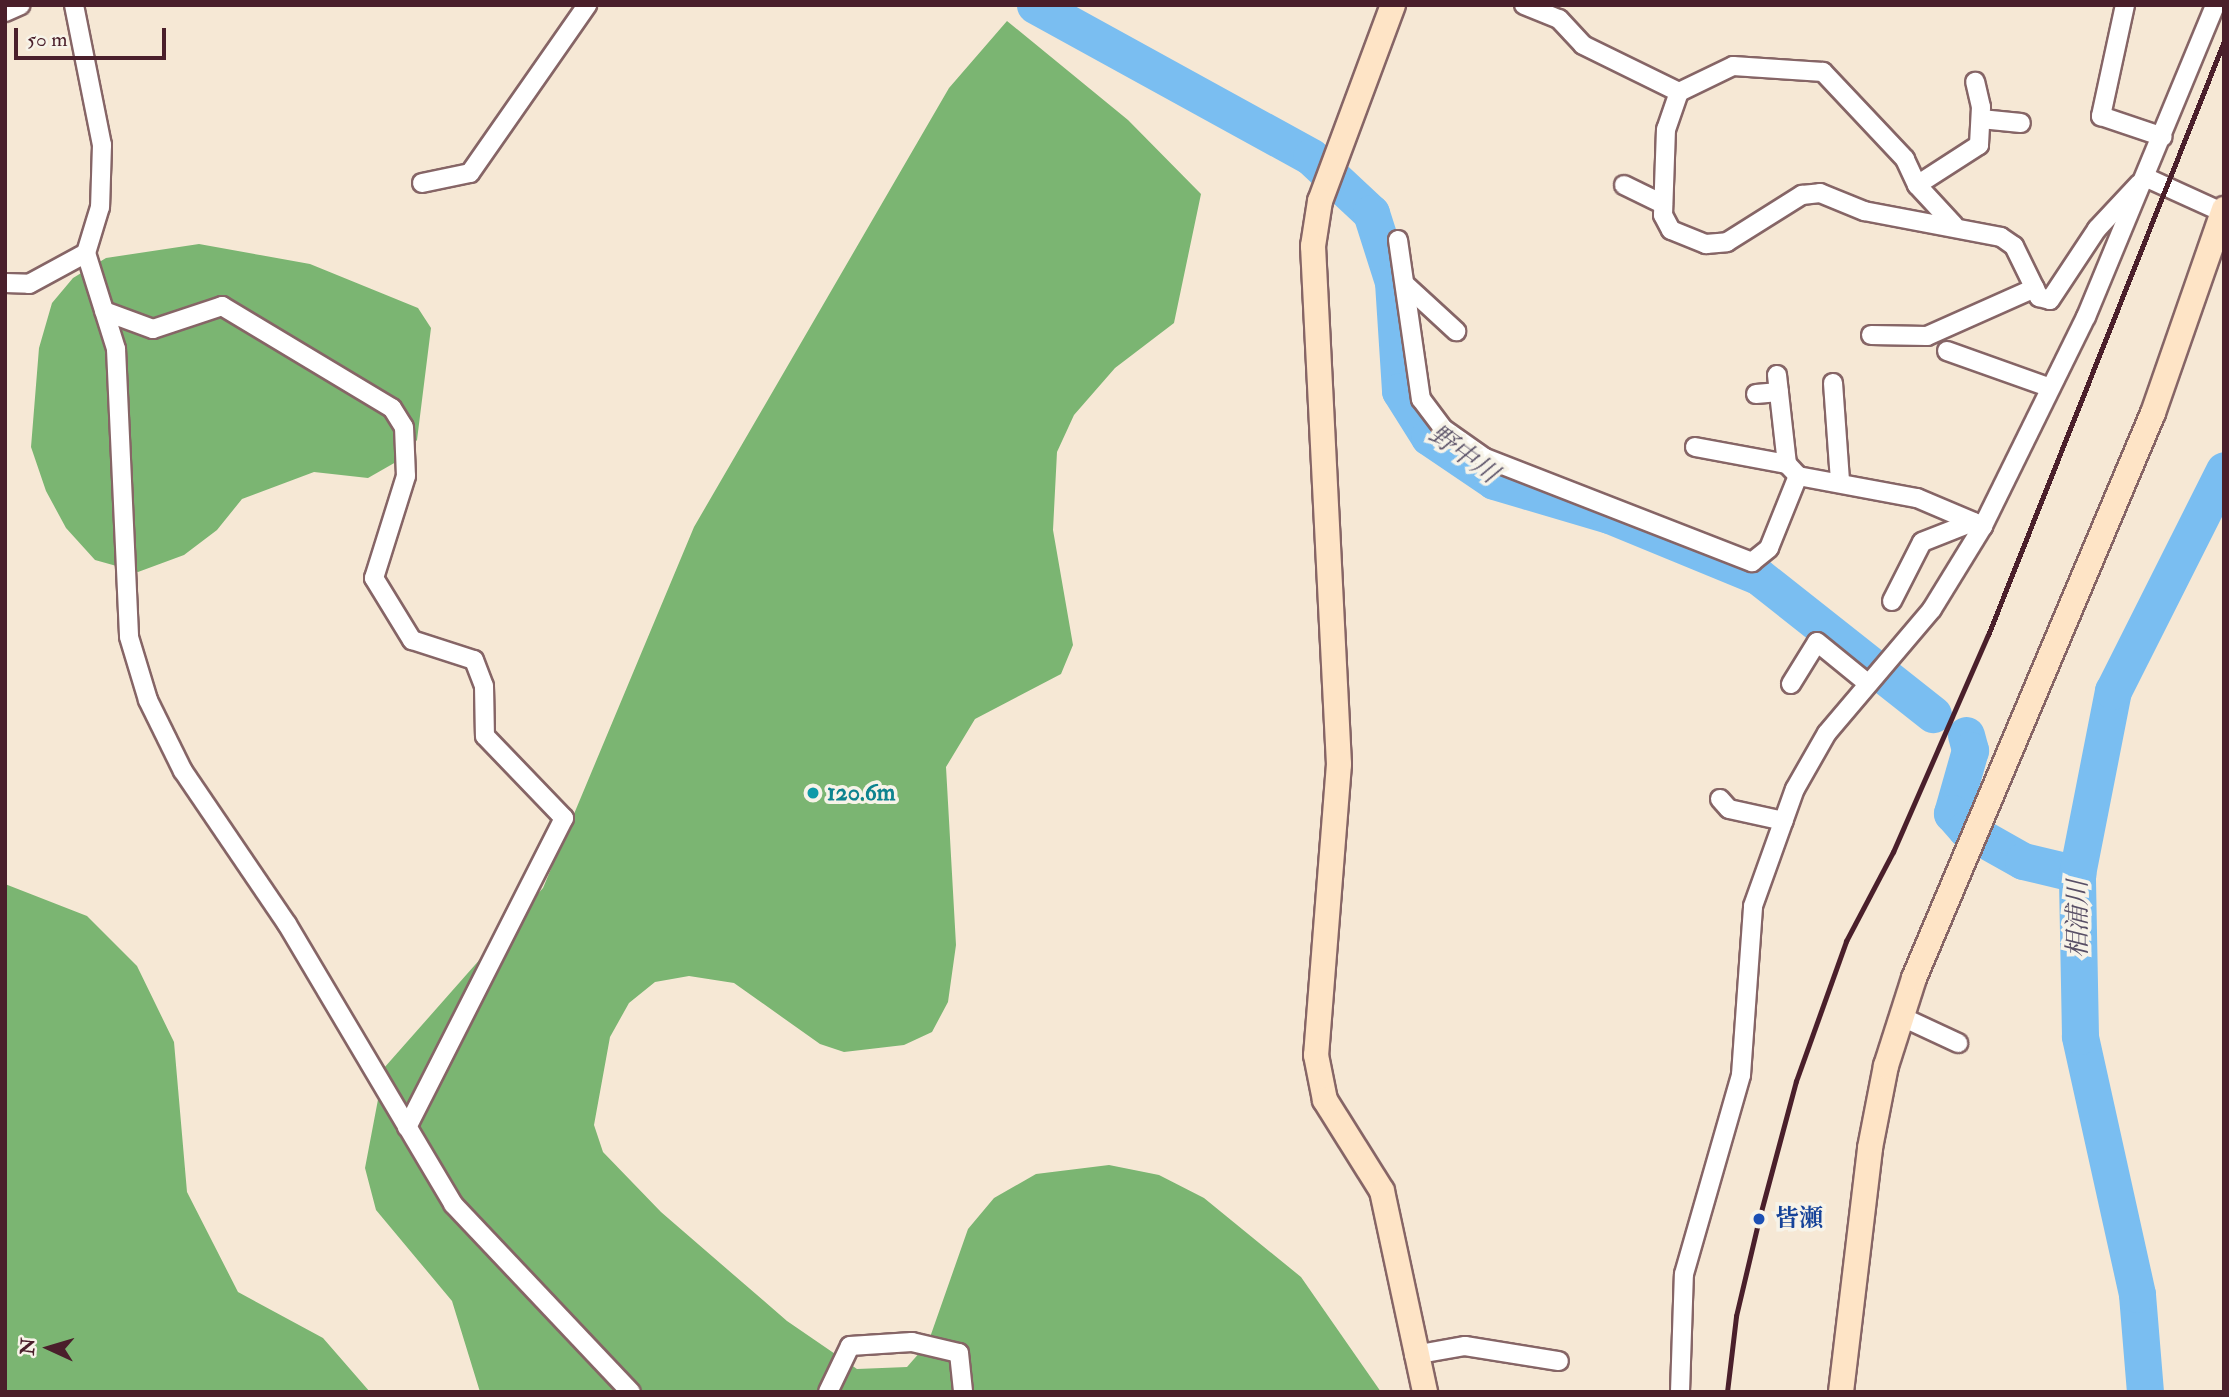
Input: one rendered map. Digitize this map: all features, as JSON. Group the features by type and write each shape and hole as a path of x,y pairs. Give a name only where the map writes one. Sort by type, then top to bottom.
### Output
{"street":[{"path":"5,12 21,5"},
{"path":"74,5 102,145 100,207 86,253 116,349 129,637 148,700 183,771 287,924 453,1204 631,1392"},
{"path":"422,183 470,173 587,5"},
{"path":"1393,5 1320,201 1312,298 1339,764 1316,1055 1325,1100 1382,1191 1414,1356 1425,1392"},
{"path":"1524,5 1559,19 1583,45 1679,92"},
{"path":"2125,5 2101,116 2163,137"},
{"path":"1680,1392 1684,1274 1741,1075 1753,905 1784,821 1827,733 1866,682 1932,609 1978,524 2048,387 2147,178 2215,5"},
{"path":"1954,225 1917,185 1905,159 1823,72 1733,66 1679,92 1666,129 1663,204 1671,230 1706,244 1727,242 1802,195 1820,193 1864,211 1954,225 2014,246 2035,288 2050,300 2062,291 2097,229 2122,195 2147,178"},
{"path":"1917,185 1979,145 1981,119 1975,82"},
{"path":"1981,119 2021,123"},
{"path":"1841,1392 1870,1147 1902,1017 2153,413 2223,210 2147,178"},
{"path":"1624,185 1663,204"},
{"path":"1398,240 1407,286 1410,356 1421,399 1444,429 1485,458 1752,562 1769,548 1792,470 1778,383 1756,394"},
{"path":"5,283 29,284 86,253"},
{"path":"1407,286 1456,331"},
{"path":"1871,335 1927,336 2035,288"},
{"path":"104,311 153,329 222,306 392,408 404,427 405,476 374,578 412,640 474,660 484,686 485,736 564,818 407,1127"},
{"path":"1947,351 2048,387"},
{"path":"1833,383 1840,481"},
{"path":"1695,447 1917,498 1978,524"},
{"path":"1892,601 1922,542 1978,524"},
{"path":"1791,684 1817,642 1866,682"},
{"path":"1720,799 1729,808 1784,821"},
{"path":"1902,1017 1958,1043"},
{"path":"828,1392 850,1346 912,1342 959,1353 963,1392"},
{"path":"1414,1356 1465,1346 1559,1361"}],"green space":[{"path":"1007,21 1128,120 1201,194 1174,323 1115,368 1074,415 1057,452 1053,530 1073,645 1061,674 975,719 946,767 956,945 948,1002 932,1032 904,1045 844,1052 820,1044 734,983 689,976 655,982 629,1003 610,1037 594,1125 603,1152 661,1212 787,1321 857,1369 907,1367 928,1343 968,1229 994,1198 1036,1174 1109,1165 1159,1175 1204,1198 1301,1277 1381,1392 480,1392 452,1301 376,1210 365,1168 384,1068 543,888 694,527 949,88"},
{"path":"199,244 310,264 418,308 431,328 417,440 403,458 368,478 314,472 242,499 217,530 184,555 138,572 95,560 66,528 46,491 31,447 39,348 52,303 73,278 106,258"},
{"path":"5,884 87,916 137,966 174,1042 187,1192 238,1292 323,1338 370,1392 5,1392"}],"waterway":[{"name":"野中川","path":"1035,5 1311,157 1371,213 1393,282 1400,391 1429,437 1494,481 1609,515 1758,576 1933,714"},
{"name":"相浦川","path":"2145,1392 2137,1294 2080,1036 2077,874 2113,691 2224,470"},
{"name":"野中川","path":"1966,735 1970,750 1952,813 1966,829 2023,861 2077,874"}],"railway":[{"path":"1727,1392 1736,1316 1759,1219 1796,1081 1846,941 1893,852 1988,635 2224,41"}],"place":[{"name":"120.6m","path":"813,793"},
{"name":"皆瀬","path":"1759,1219"}]}
